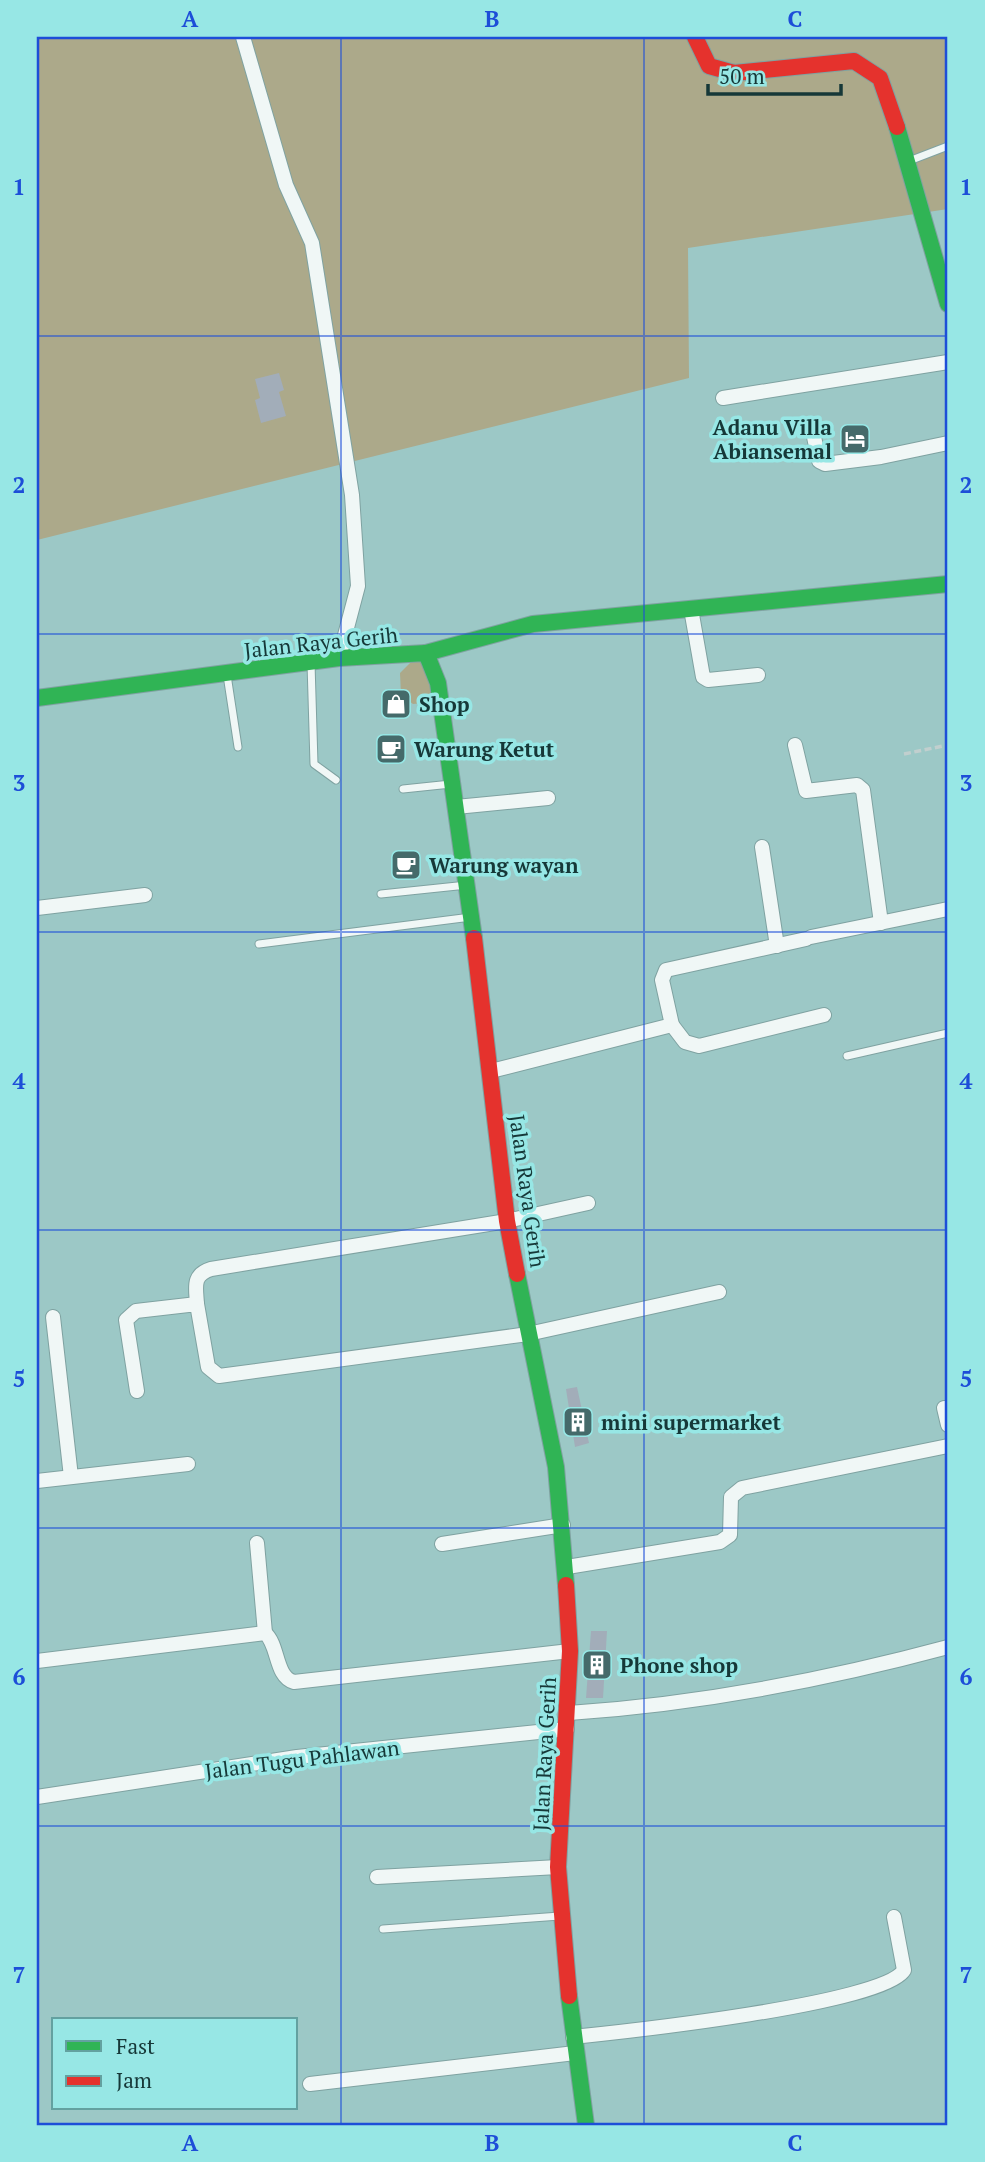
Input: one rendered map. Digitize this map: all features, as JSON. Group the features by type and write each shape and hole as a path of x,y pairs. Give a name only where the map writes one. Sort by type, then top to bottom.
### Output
{"street":[{"path":"243,37 286,185 312,243 352,495 358,586 339,658"},
{"path":"695,37 709,66 734,73 854,61 880,78 909,162 948,304"},
{"path":"723,398 948,362"},
{"path":"813,432 819,461 825,464 881,457 948,443"},
{"path":"426,653 533,624 948,584"},
{"path":"691,608 703,677 708,680 758,675"},
{"name":"Jalan Raya Gerih","path":"37,698 339,658 426,653 438,683 472,917 508,1220 528,1334 556,1467 564,1525 570,1651 558,1867 574,2045 586,2125"},
{"path":"795,746 806,791 857,785 863,790 881,923"},
{"path":"456,807 548,798"},
{"path":"762,848 778,946"},
{"path":"37,908 145,895"},
{"path":"824,1015 699,1046 685,1042 671,1025 662,980 666,970 948,909"},
{"path":"491,1071 671,1025"},
{"path":"589,1203 508,1220 211,1269 198,1276 197,1304 208,1367 219,1376 528,1334 719,1292"},
{"path":"137,1391 126,1320 136,1311 197,1304"},
{"path":"53,1317 71,1477"},
{"path":"944,1408 948,1425"},
{"path":"567,1567 720,1542 730,1535 731,1497 742,1488 948,1446"},
{"path":"37,1481 188,1464"},
{"path":"442,1544 564,1525"},
{"path":"257,1544 265,1633 285,1676 294,1682 570,1651"},
{"path":"37,1661 265,1633"},
{"name":"Jalan Tugu Pahlawan","path":"37,1797 297,1757 690,1702 809,1682 948,1647"},
{"path":"377,1877 558,1867"},
{"path":"310,2084 574,2045 848,1995 900,1977 904,1970 894,1917"}],"lane":[{"path":"909,162 948,146"},
{"path":"311,662 314,764 336,780"},
{"path":"227,674 238,747"},
{"path":"403,789 452,784"},
{"path":"381,894 467,886"},
{"path":"259,944 472,917"},
{"path":"847,1056 948,1033"},
{"path":"383,1929 562,1916"}],"path":[{"path":"904,754 948,745"}],"shaded area":[{"path":"37,37 948,37 948,209 688,248 689,378 37,540"},
{"path":"426,660 435,702 413,704 401,695 400,673 411,662"}],"building":[{"path":"279,373 284,390 279,392 286,416 261,423 255,400 260,398 255,379"},
{"name":"mini supermarket","path":"577,1387 589,1443 575,1447 566,1389"},
{"name":"Phone shop","path":"591,1631 607,1631 603,1698 586,1698"}],"traffic: fast":[{"path":"897,127 948,304"},
{"path":"426,653 533,624 948,584"},
{"path":"37,698 339,658 426,653 438,683 474,938"},
{"path":"517,1274 556,1467 566,1585"},
{"path":"569,1996 586,2125"}],"traffic: jam":[{"path":"695,37 709,66 734,73 854,61 880,78 897,127"},
{"path":"474,938 507,1221 517,1274"},
{"path":"566,1585 570,1651 558,1867 569,1996"}],"place":[{"name":"Adanu Villa Abiansemal","path":"855,439"},
{"name":"Shop","path":"396,704"},
{"name":"Warung Ketut","path":"391,749"},
{"name":"Warung wayan","path":"406,865"},
{"name":"mini supermarket","path":"578,1422"},
{"name":"Phone shop","path":"597,1665"}]}
